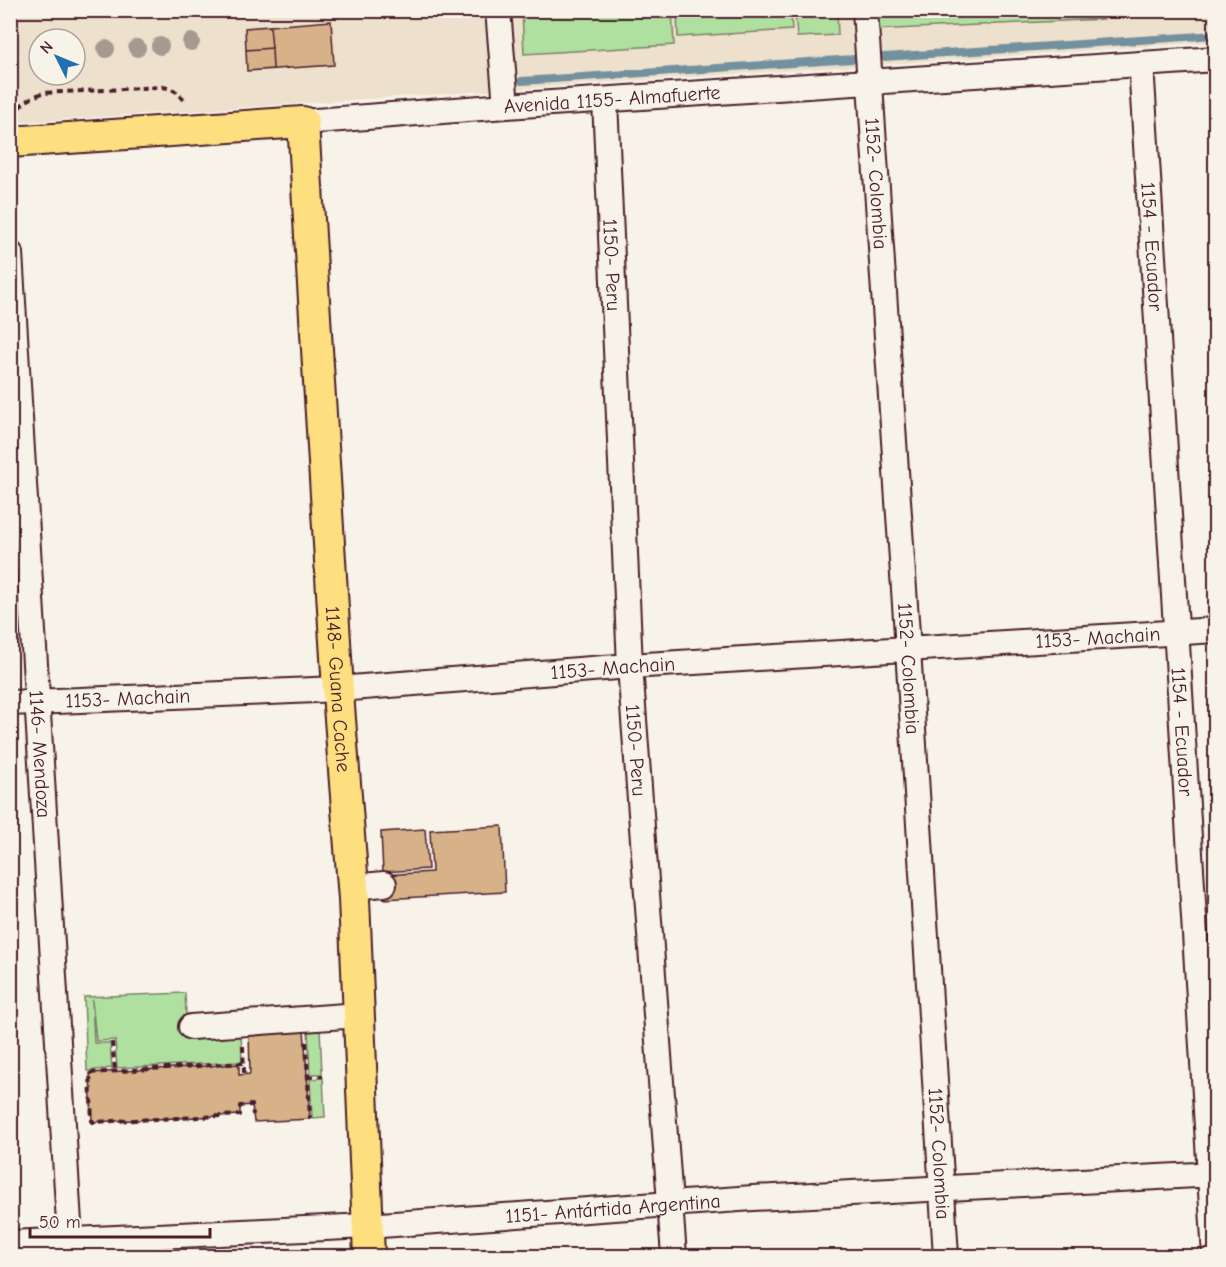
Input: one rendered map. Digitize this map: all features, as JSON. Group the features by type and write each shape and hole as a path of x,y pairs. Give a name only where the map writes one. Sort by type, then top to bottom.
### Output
{"main road":[{"name":"Avenida 1155- Almafuerte","path":"10,142 303,122"},
{"name":"1148- Guana Cache","path":"303,122 338,689 353,887 369,1257"}],"street":[{"name":"1152- Colombia","path":"865,10 946,1257"},
{"path":"496,14 506,106"},
{"name":"Avenida 1155- Almafuerte","path":"303,122 506,106 1215,59"},
{"name":"1154 - Ecuador","path":"1141,64 1176,632 1213,1174 1215,1257"},
{"name":"1150- Peru","path":"605,100 630,666 674,1257"},
{"name":"1146- Mendoza","path":"10,253 71,1247"},
{"name":"1153- Machain","path":"10,703 36,700 338,689 630,666 1215,630"},
{"path":"353,887 384,884"},
{"path":"191,1027 359,1015"},
{"name":"1151- Antártida Argentina","path":"10,1243 71,1247 671,1204 1213,1174"}],"path":[{"path":"10,119 18,107 31,97 43,93 163,87 176,90 182,96 186,106 188,130"},
{"path":"306,1036 310,1119"},
{"path":"243,1041 244,1073"},
{"path":"112,1042 115,1070"},
{"path":"243,1063 90,1072 92,1122 240,1115 240,1106 252,1105 253,1115"},
{"path":"308,1077 323,1076"}],"shaded area":[{"path":"11,11 1215,11 1215,42 11,123"}],"green space":[{"path":"1103,10 1104,19 874,30 874,11"},
{"path":"522,11 672,11 674,45 524,54"},
{"path":"677,11 791,11 792,30 678,37"},
{"path":"795,11 837,11 838,35 797,37"},
{"path":"185,993 187,1034 241,1030 242,1062 117,1068 115,1040 96,1041 92,1000 94,1043 110,1043 112,1068 87,1071 84,997"},
{"path":"320,1028 322,1074 310,1074 308,1029"},
{"path":"323,1078 325,1117 312,1118 310,1079"}],"building":[{"path":"331,21 334,65 247,71 245,28"},
{"path":"270,26 272,48 246,50 245,28"},
{"path":"272,48 273,69 247,71 246,50"},
{"path":"502,826 505,892 384,899 383,875 432,872 430,830"},
{"path":"425,829 428,869 383,872 381,832"},
{"path":"304,1029 310,1119 254,1122 252,1105 240,1106 240,1115 92,1122 90,1073 239,1064 239,1075 250,1074 249,1032"}],"waterway":[{"path":"522,81 1216,35"}]}
